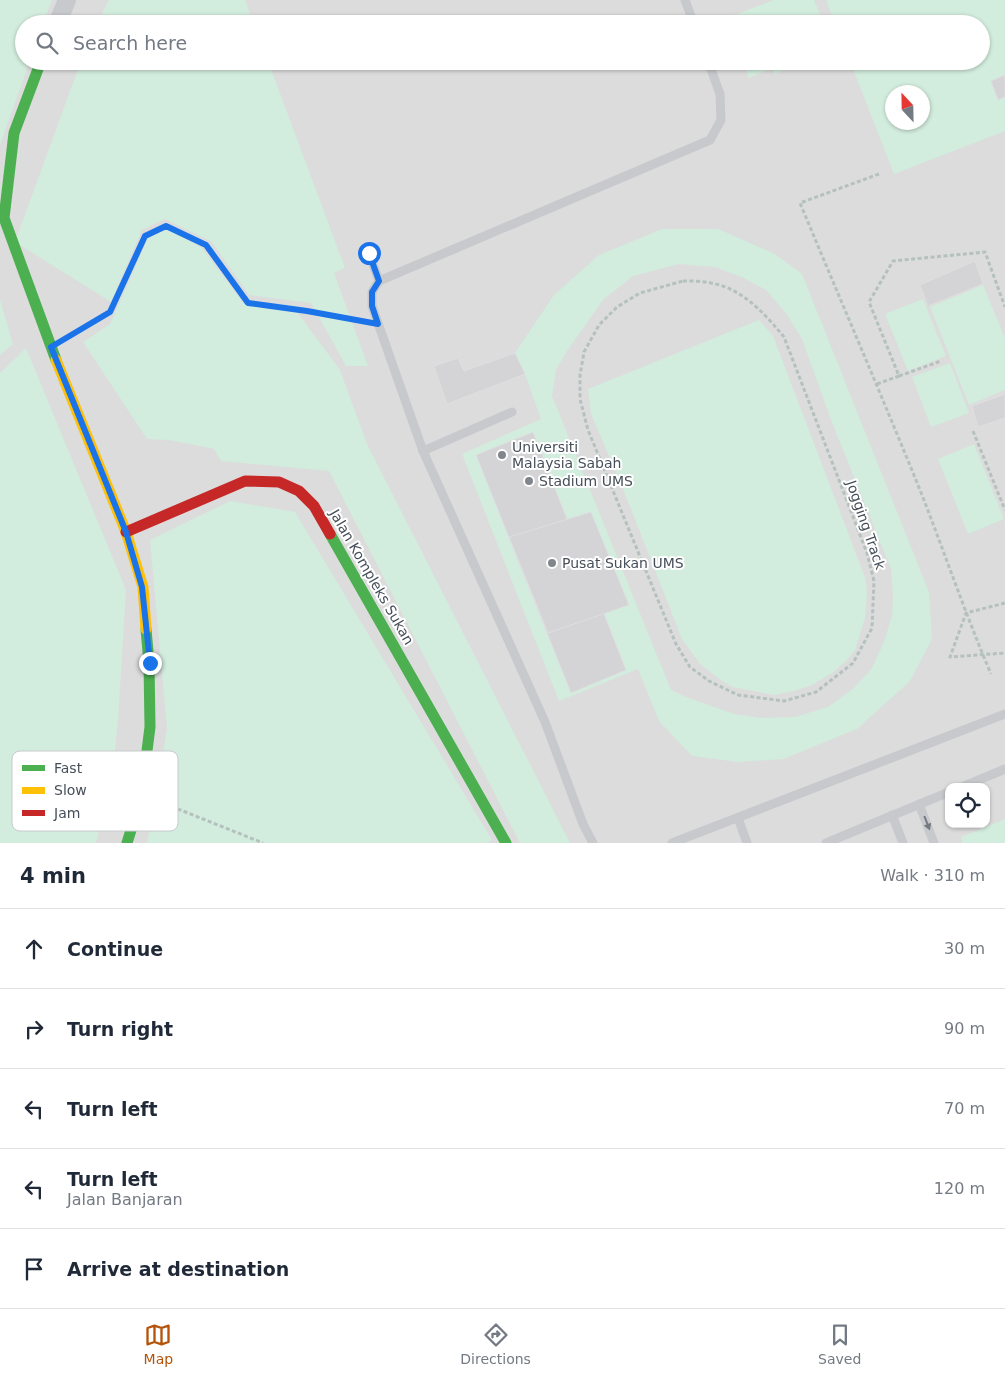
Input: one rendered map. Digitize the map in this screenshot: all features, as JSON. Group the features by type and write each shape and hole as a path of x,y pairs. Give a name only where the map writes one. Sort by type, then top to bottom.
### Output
{"street":[{"path":"61,15 67,0"},
{"path":"37,70 14,133 4,218 51,347 126,532 142,587 150,663 150,728 147,751"},
{"name":"Jalan Kompleks Sukan","path":"126,532 245,482 279,482 299,491 314,506 505,843"},
{"path":"127,843 131,831"}],"lane":[{"path":"685,0 691,15"},
{"path":"593,843 583,824 545,722 423,451 372,306 372,292 379,281 710,140 721,120 720,94 711,70"},
{"path":"369,253 379,281"},
{"path":"423,451 512,412"},
{"path":"672,843 1005,714"},
{"path":"972,783 1005,769"},
{"path":"826,843 945,794"},
{"path":"919,804 934,843"},
{"path":"892,816 903,843"},
{"path":"738,818 747,843"}],"path":[{"path":"879,174 800,203 920,491 991,674"},
{"path":"51,347 110,312 145,236 166,226 206,245 248,303 307,311 378,324"},
{"path":"899,376 869,302 893,262 985,252 1005,307"},
{"name":"Jogging Track","path":"683,281 693,281 712,283 733,290 765,314 784,336 866,553 874,581 872,628 853,664 816,692 784,701 738,695 709,681 690,667 676,644 588,430 580,399 580,375 584,352 599,325 617,307 640,292 683,281"},
{"path":"876,384 941,361"},
{"path":"973,431 1005,510"},
{"path":"966,613 1005,603"},
{"path":"966,613 950,657 1005,653"},
{"path":"178,809 263,843"}],"shaded area":[{"name":"Universiti Malaysia Sabah","path":"0,0 1005,0 1005,843 0,843"}],"green space":[{"path":"0,0 52,0 46,15 15,15 15,70 27,70 0,145"},
{"path":"109,0 245,0 251,15 102,15"},
{"path":"773,0 814,0 820,15 736,15"},
{"path":"826,0 1005,0 1005,131 894,174 854,70 990,70 990,15 832,15"},
{"path":"78,70 271,70 345,268 334,273 368,366 346,366 311,303 249,295 212,242 165,219 142,230 111,302 15,242"},
{"path":"746,70 767,70 749,78"},
{"path":"773,70 784,70 775,74"},
{"path":"168,229 202,248 245,305 297,312 340,370 367,444 570,843 520,843 329,471 221,461 214,449 169,440 147,439 83,342 110,324 148,238"},
{"name":"Stadium UMS","path":"662,229 718,229 775,254 802,274 929,592 932,639 910,681 857,729 783,759 738,762 692,756 659,721 638,669 559,701 462,454 541,419 525,374 515,353 554,295 599,255","holes":["679,264 715,267 744,278 766,290 786,313 802,339 831,420 891,569 892,616 884,642 872,668 854,688 828,707 795,717 761,718 734,714 671,690 552,396 556,370 567,351 603,300 633,276"]},
{"path":"983,285 1005,338 1005,390 969,405 930,307"},
{"path":"923,299 946,356 908,371 885,314"},
{"path":"0,300 13,344 0,355"},
{"path":"759,320 773,336 866,580 867,596 865,618 855,650 845,662 832,673 812,685 774,695 732,687 700,664 682,639 623,489 591,414 588,389"},
{"path":"26,348 126,590 115,751 12,751 12,831 99,831 96,843 0,843 0,373"},
{"path":"950,363 969,413 931,427 912,377"},
{"path":"974,444 1004,519 968,534 938,459"},
{"path":"230,501 295,512 492,840 487,843 147,843 149,831 178,831 178,751 163,751 167,729 150,540"},
{"path":"1005,819 1005,843 962,843 961,837 983,828 990,828 990,825"}],"building":[{"path":"1005,75 1005,97 998,100 991,81"},
{"path":"975,261 983,284 928,306 920,285"},
{"path":"515,353 525,374 447,404 434,366 458,358 464,371"},
{"path":"1005,394 1005,418 978,427 972,406"},
{"name":"Pusat Sukan UMS","path":"533,432 626,670 571,693 476,455"},
{"name":"Pusat Sukan UMS","path":"591,512 629,605 548,633 509,537"}],"traffic: fast":[{"path":"38,70 14,133 4,218 56,360"},
{"path":"330,534 506,843"},
{"path":"146,629 149,663 150,727 147,751"},
{"path":"127,843 131,831"}],"traffic: slow":[{"path":"56,360 126,532 143,587 146,629"}],"traffic: jam":[{"path":"126,532 245,481 279,482 299,491 314,506 330,534"}],"place":[{"name":"Universiti Malaysia Sabah","path":"502,455"},
{"name":"Stadium UMS","path":"529,481"},
{"name":"Pusat Sukan UMS","path":"552,563"}],"route":[{"path":"150,663 142,587 126,532 51,347 110,312 145,236 166,226 206,245 248,303 307,311 378,324 372,306 372,292 379,281 369,253"}]}
